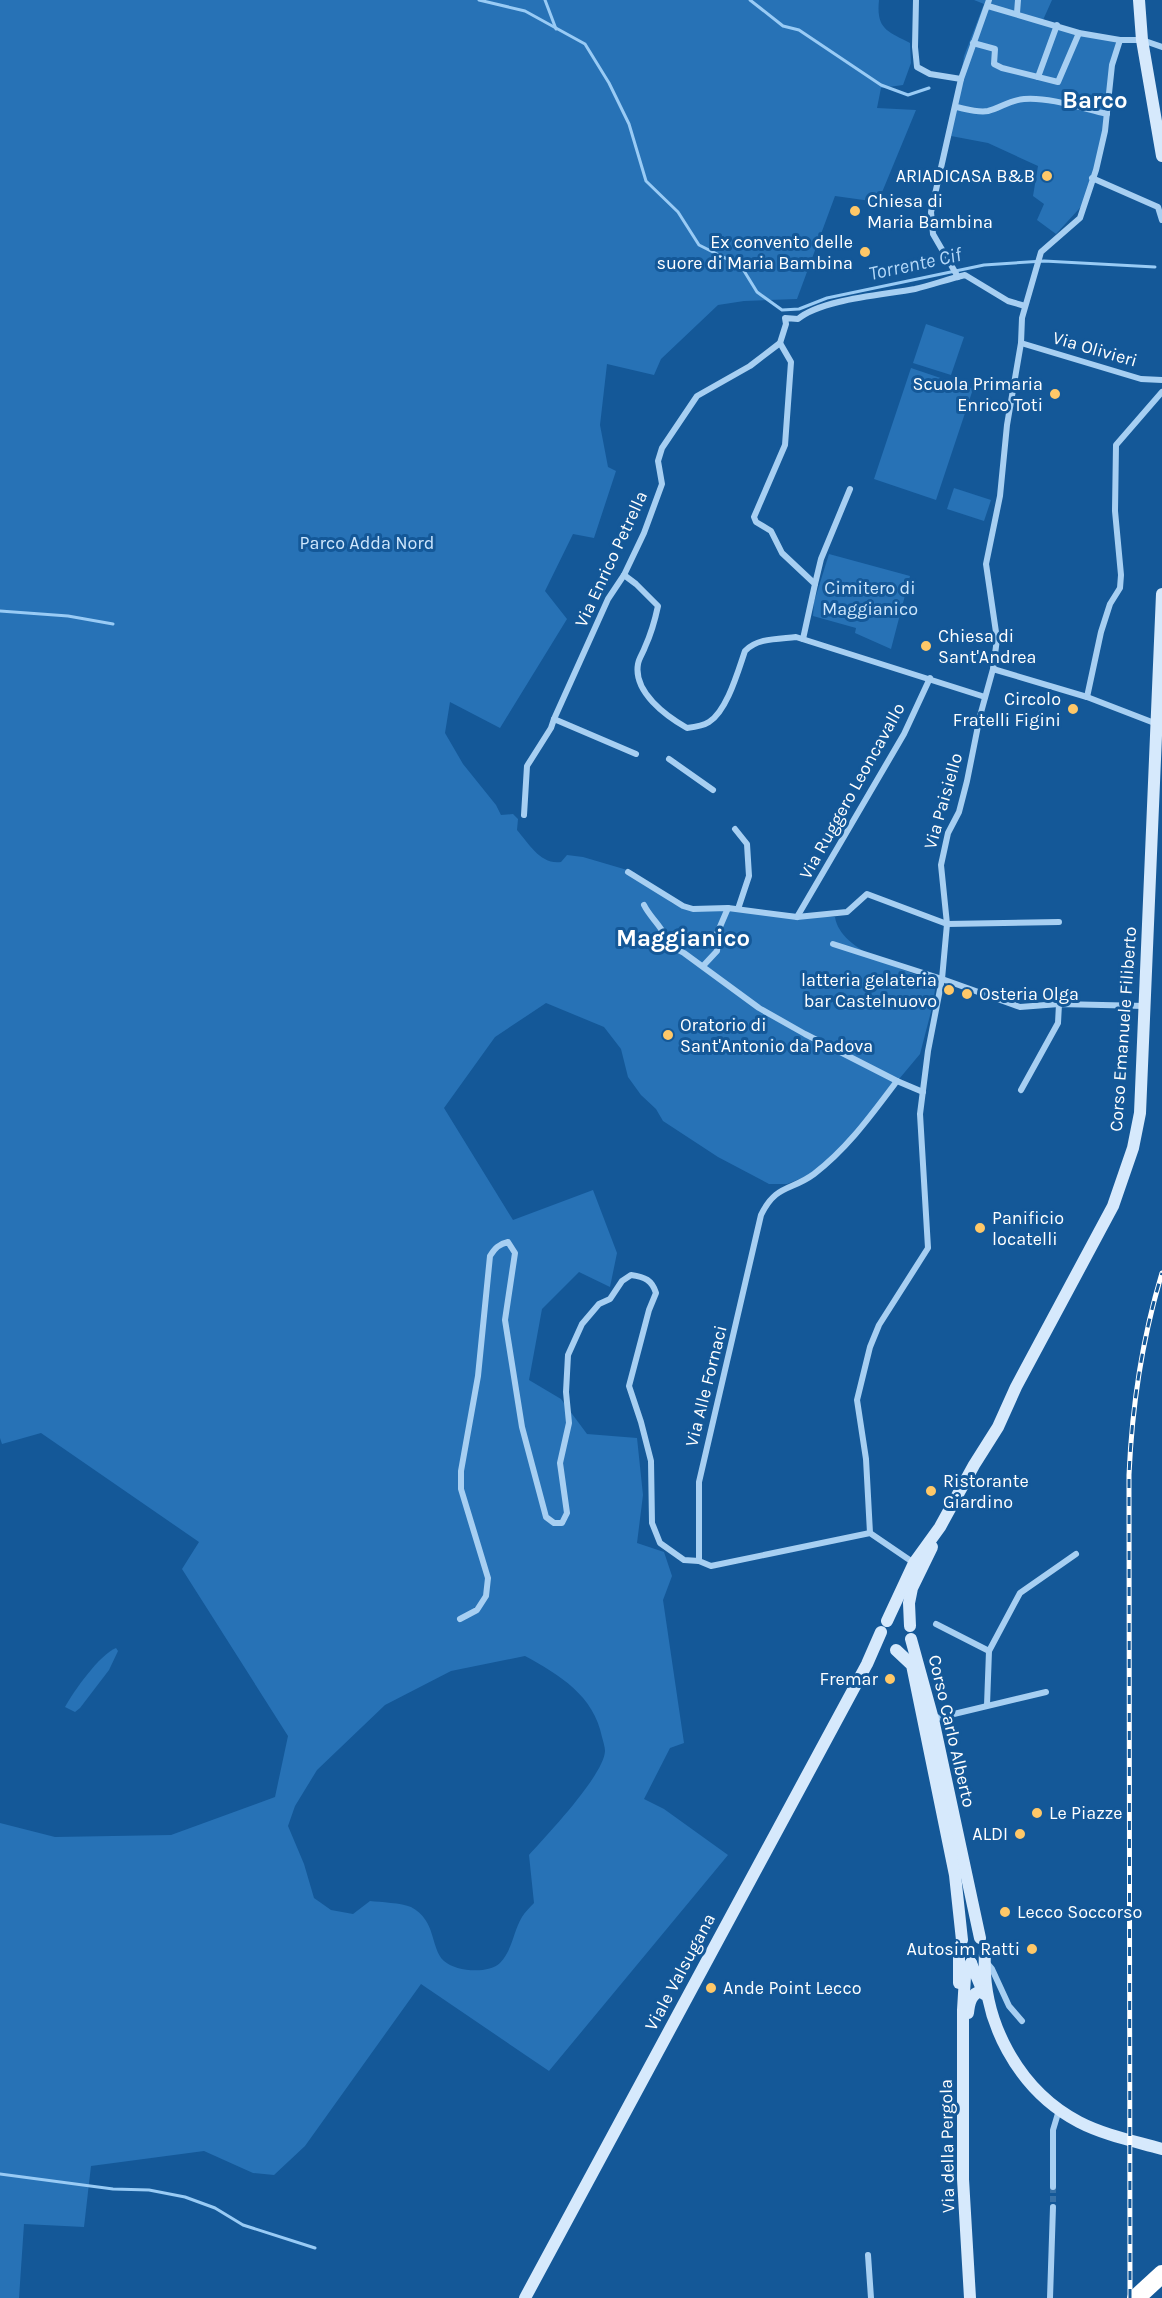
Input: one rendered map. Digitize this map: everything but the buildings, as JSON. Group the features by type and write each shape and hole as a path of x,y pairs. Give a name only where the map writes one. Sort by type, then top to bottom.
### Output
{"highway":[{"path":"1136,2298 1162,2274"},
{"path":"1147,2298 1162,2283"}],"main road":[{"path":"1139,0 1142,40 1162,156"},
{"name":"Corso Emanuele Filiberto","path":"916,1568 974,1465 992,1424 1016,1387 1102,1226 1123,1180 1140,1113 1159,724 1162,594"},
{"path":"916,1568 909,1603 910,1632 906,1647 893,1649 883,1642 884,1627 916,1568"},
{"path":"884,1627 899,1619 910,1632"},
{"name":"Viale Valsugana","path":"525,2298 867,1664 884,1627"},
{"name":"Corso Carlo Alberto","path":"910,1632 933,1719 980,1938"},
{"name":"Viale Valsugana","path":"867,1664 877,1653 893,1649"},
{"name":"Corso Carlo Alberto","path":"893,1649 912,1665 955,1875 962,1940"},
{"path":"985,1957 971,1963 963,1960 958,1953 962,1940 970,1935 980,1938 985,1944 985,1957 985,1975 1001,2039 1016,2065 1037,2089 1059,2109 1080,2123 1162,2149"},
{"name":"Via della Pergola","path":"958,1953 959,2018 963,2041"},
{"path":"971,1963 993,2014"},
{"name":"Via della Pergola","path":"970,2298 969,2250 963,2179 963,2041 964,1984 966,1972 971,1963"},
{"path":"963,2041 972,1997 982,1991"},
{"name":"Via della Pergola","path":"969,2250 977,2298"}],"street":[{"path":"916,0 917,67 930,74 961,79"},
{"path":"1017,13 1018,0"},
{"path":"956,273 933,234 930,222 931,212 961,79 988,3 1079,33 1120,40 1142,40 1162,47"},
{"path":"1038,77 1056,25"},
{"path":"973,43 995,49 994,64 1058,82 1079,33"},
{"path":"1120,40 1112,65 1105,131 1092,178 1158,207 1162,220"},
{"path":"956,107 991,110 1009,101 1024,99 1041,100 1107,114"},
{"name":"Via Paisiello","path":"870,1533 866,1459 857,1400 870,1347 879,1325 928,1248 920,1114 928,1051 942,979 947,924 941,865 948,833 959,812 993,669 997,639 986,564 1000,496 1007,425 1021,343 1022,318 1038,257 1080,218 1092,178"},
{"path":"815,584 782,553 771,531 756,522 754,517 785,445 791,362 780,343 785,318 798,319 807,312 835,304 917,288 956,273 964,275 1008,300 1025,306"},
{"name":"Via Enrico Petrella","path":"524,815 526,766 551,728 608,599 624,575 644,533 662,484 658,461 662,448 697,396 750,366 780,343"},
{"name":"Via Olivieri","path":"1021,343 1141,378 1162,380"},
{"path":"1087,697 1101,632 1110,604 1120,588 1121,575 1115,511 1116,445 1162,392"},
{"path":"803,639 821,559 850,489"},
{"path":"624,575 658,606 655,620 638,662 638,673 645,692 660,709 687,728 702,726 721,711 745,651 751,645 796,637 985,697"},
{"path":"993,669 1087,697 1159,724"},
{"name":"Via Ruggero Leoncavallo","path":"798,917 904,734 930,678"},
{"path":"554,719 636,754"},
{"path":"669,759 713,790"},
{"path":"735,829 747,844 749,876 738,909"},
{"path":"628,872 683,906 693,909 728,908 798,917 847,912 867,894 947,924 1059,922"},
{"path":"644,905 675,950 684,953 703,966 759,1008 805,1034 923,1092"},
{"path":"703,966 717,951 716,936 728,908"},
{"path":"833,944 1020,1007 1059,1004 1145,1006"},
{"path":"1021,1090 1058,1023 1059,1004"},
{"name":"Via Alle Fornaci","path":"699,1561 699,1482 761,1215 768,1201 782,1190 813,1175 859,1132 897,1081"},
{"path":"460,1619 477,1610 486,1596 488,1578 461,1489 460,1471 478,1376 490,1256 494,1248 508,1242 515,1252 505,1320 522,1427 546,1517 555,1523 562,1523 567,1513 560,1463 569,1423 566,1392 568,1354 582,1324 599,1304 610,1299 622,1281 631,1275 643,1276 653,1283 656,1293 649,1310 629,1386 651,1461 652,1523 660,1543 684,1560 699,1561 711,1566 870,1533 916,1568"},
{"path":"987,1705 989,1651 1020,1593 1076,1554"},
{"path":"936,1624 989,1651"},
{"path":"933,1719 1046,1692"},
{"path":"985,1957 1009,2006 1022,2021"},
{"path":"1053,2187 1053,2130 1059,2109"},
{"path":"1050,2298 1053,2207"},
{"path":"868,2254 871,2298"}],"green space":[{"name":"Parco Adda Nord","path":"0,0 879,0 881,23 889,32 910,43 911,63 903,85 881,88 877,108 916,110 878,202 835,196 797,299 744,301 718,305 661,359 654,375 607,364 600,425 608,467 616,471 594,538 573,534 545,591 567,619 500,728 450,702 445,733 463,764 496,805 501,815 513,814 518,819 517,830 541,857 561,862 567,855 583,857 634,872 672,903 689,910 739,909 835,917 840,929 849,940 862,950 936,982 933,1004 920,1054 838,1152 809,1175 787,1184 769,1184 718,1157 663,1121 656,1109 641,1095 628,1077 621,1049 604,1027 546,1003 495,1037 444,1108 513,1220 593,1190 617,1253 610,1287 579,1272 542,1309 529,1380 561,1399 587,1434 637,1438 643,1495 637,1543 664,1552 672,1576 663,1600 684,1743 670,1748 644,1799 664,1809 728,1855 549,2071 421,1984 305,2146 274,2175 253,2173 204,2151 91,2166 84,2227 24,2224 19,2298 0,2298 0,1823 55,1837 171,1835 275,1797 288,1736 182,1569 199,1542 41,1433 2,1444 0,1438","holes":["525,1656 563,1679 583,1698 598,1723 605,1751 602,1762 585,1789 529,1855 534,1903 522,1917 508,1952 500,1963 495,1967 481,1970 449,1965 440,1956 425,1920 411,1907 370,1901 353,1914 331,1910 314,1898 304,1864 288,1826 295,1806 317,1770 385,1705 451,1671"]},
{"path":"974,0 1052,0 1043,20 1118,39 1100,157 1089,198 1056,234 1037,220 1044,204 1033,196 1038,166 988,143 951,136 964,56 984,4"},
{"path":"926,324 964,337 951,375 913,363"},
{"path":"911,368 973,389 936,500 874,479"},
{"path":"954,488 991,500 984,521 947,509"},
{"name":"Cimitero di Maggianico","path":"829,554 910,576 891,649 855,633 856,628 813,616 814,602"},
{"path":"116,1648 118,1651 109,1670 80,1708 75,1712 65,1707 95,1665"}],"waterway":[{"name":"Torrente Cif","path":"479,0 525,11 585,44 609,83 629,124 646,181 678,212 699,245 741,266 757,292 782,310 799,309 827,298 984,265 1044,261 1155,267"},
{"path":"545,0 556,29"},
{"path":"750,0 783,26 799,30 881,85 908,95 929,88"},
{"path":"0,611 68,616 113,624"},
{"path":"0,2174 113,2189 149,2190 185,2197 215,2208 243,2225 315,2248"}],"tunnel":[{"path":"1053,2187 1053,2207"}],"railway":[{"path":"1130,2298 1129,1475 1139,1373 1162,1273"}],"place":[{"name":"ARIADICASA B&B","path":"1047,176"},
{"name":"Chiesa di Maria Bambina","path":"855,211"},
{"name":"Ex convento delle suore di Maria Bambina","path":"865,252"},
{"name":"Scuola Primaria Enrico Toti","path":"1055,394"},
{"name":"Chiesa di Sant'Andrea","path":"926,646"},
{"name":"Circolo Fratelli Figini","path":"1073,709"},
{"name":"latteria gelateria bar Castelnuovo","path":"949,990"},
{"name":"Osteria Olga","path":"967,994"},
{"name":"Oratorio di Sant'Antonio da Padova","path":"668,1035"},
{"name":"Panificio locatelli","path":"980,1228"},
{"name":"Ristorante Giardino","path":"931,1491"},
{"name":"Fremar","path":"890,1679"},
{"name":"Le Piazze","path":"1037,1813"},
{"name":"ALDI","path":"1020,1834"},
{"name":"Lecco Soccorso","path":"1005,1912"},
{"name":"Autosim Ratti","path":"1032,1949"},
{"name":"Ande Point Lecco","path":"711,1988"}],"district":[{"name":"Barco","path":"1095,100"},
{"name":"Maggianico","path":"683,938"}]}
